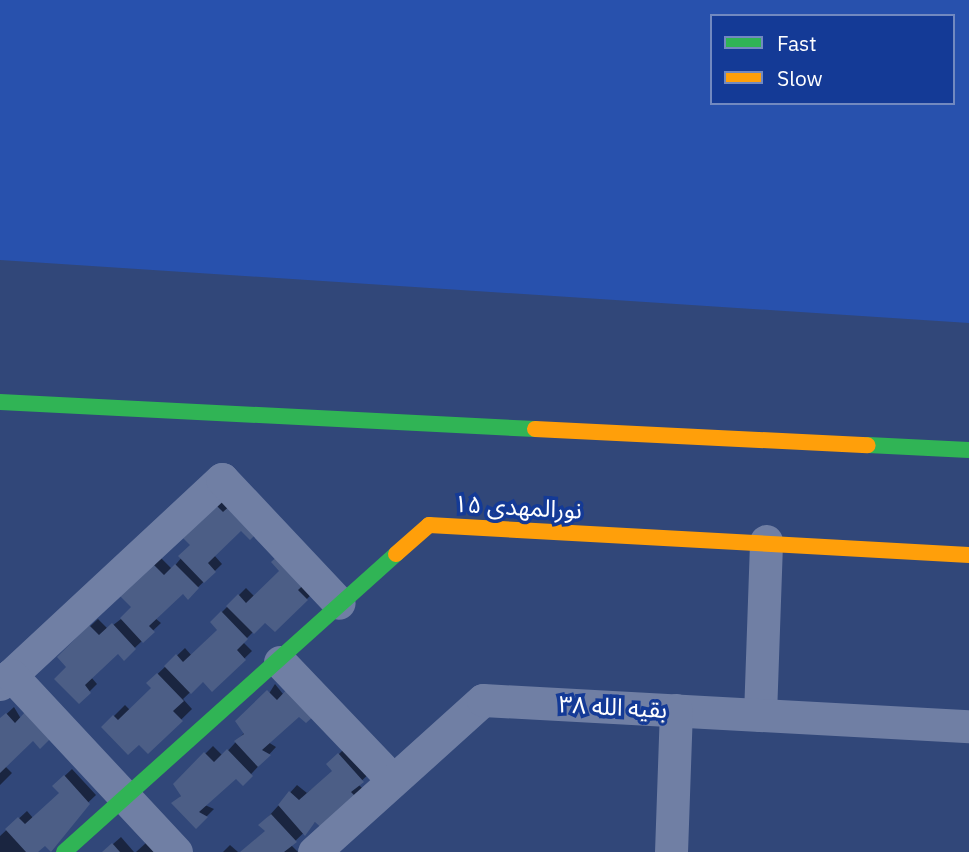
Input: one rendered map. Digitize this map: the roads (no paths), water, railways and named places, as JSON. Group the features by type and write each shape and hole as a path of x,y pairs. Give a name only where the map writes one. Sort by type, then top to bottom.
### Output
{"street":[{"path":"0,402 967,451"},
{"path":"0,416 39,404"},
{"path":"176,852 126,798 6,680 222,479 339,603"},
{"name":"نورالمهدی ۱۵","path":"64,852 280,662 339,603 429,525 766,541 969,555"},
{"path":"760,715 766,541"},
{"path":"280,662 392,779"},
{"name":"بقیه الله ۳۸","path":"314,852 392,779 483,701 969,726"},
{"path":"671,852 676,710"}]}
